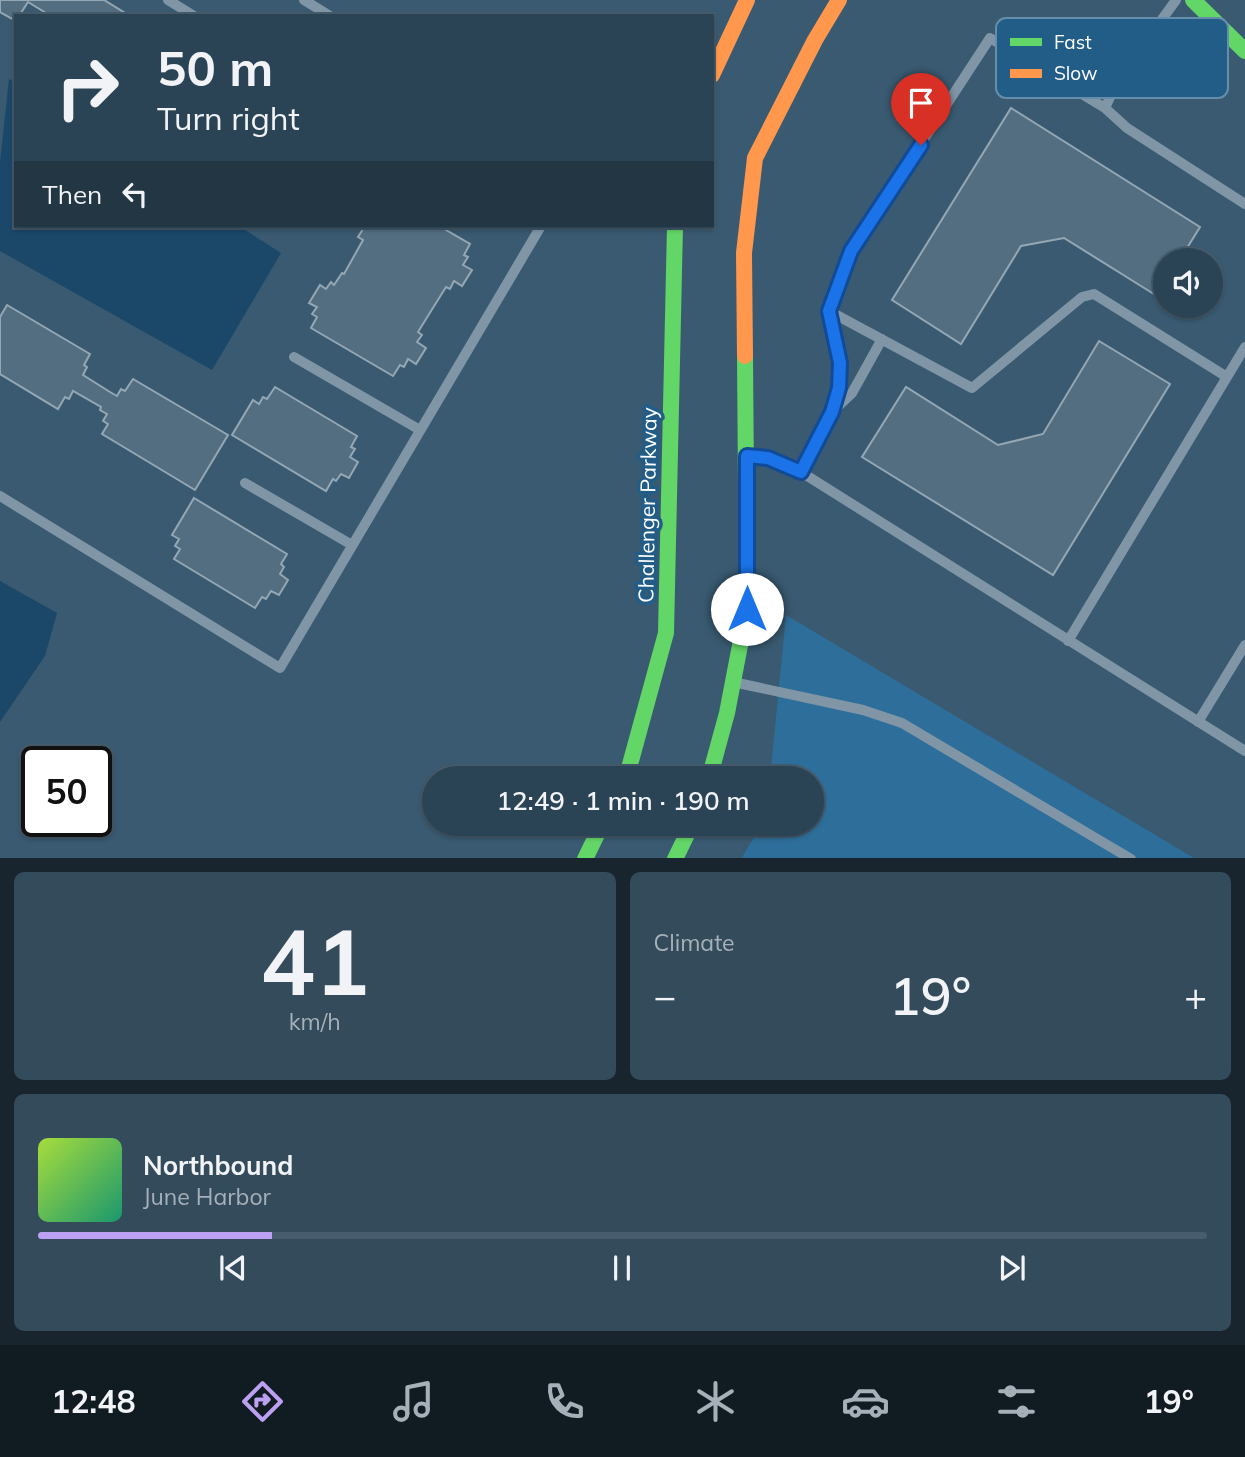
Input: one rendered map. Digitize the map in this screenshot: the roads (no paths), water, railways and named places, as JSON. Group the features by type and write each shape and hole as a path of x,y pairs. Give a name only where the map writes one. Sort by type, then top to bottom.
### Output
{"main road":[{"path":"714,71 747,0"},
{"path":"712,766 733,682 747,609 744,253 755,158 815,40 839,0"},
{"path":"1192,0 1211,18"},
{"path":"1228,35 1245,51"},
{"name":"Challenger Parkway","path":"629,766 666,633 675,228"},
{"path":"585,858 596,836"},
{"path":"675,858 686,836"}],"lane":[{"path":"168,0 191,14"},
{"path":"304,0 327,14"},
{"path":"1163,18 1176,0"},
{"path":"801,472 832,412 839,388 840,363 829,311 851,251 990,38 996,42"},
{"path":"1089,98 1105,108 1127,128 1245,204"},
{"path":"1105,108 1110,98"},
{"path":"0,496 280,668 540,228"},
{"path":"829,311 972,388 1082,298 1094,294 1227,377"},
{"path":"832,412 852,393 882,339"},
{"path":"1068,641 1245,347"},
{"path":"294,357 420,430"},
{"path":"747,456 768,458 801,472 1245,751"},
{"path":"245,483 352,545"},
{"path":"1199,722 1245,645"},
{"path":"733,682 863,710 901,723 1129,858"}]}
